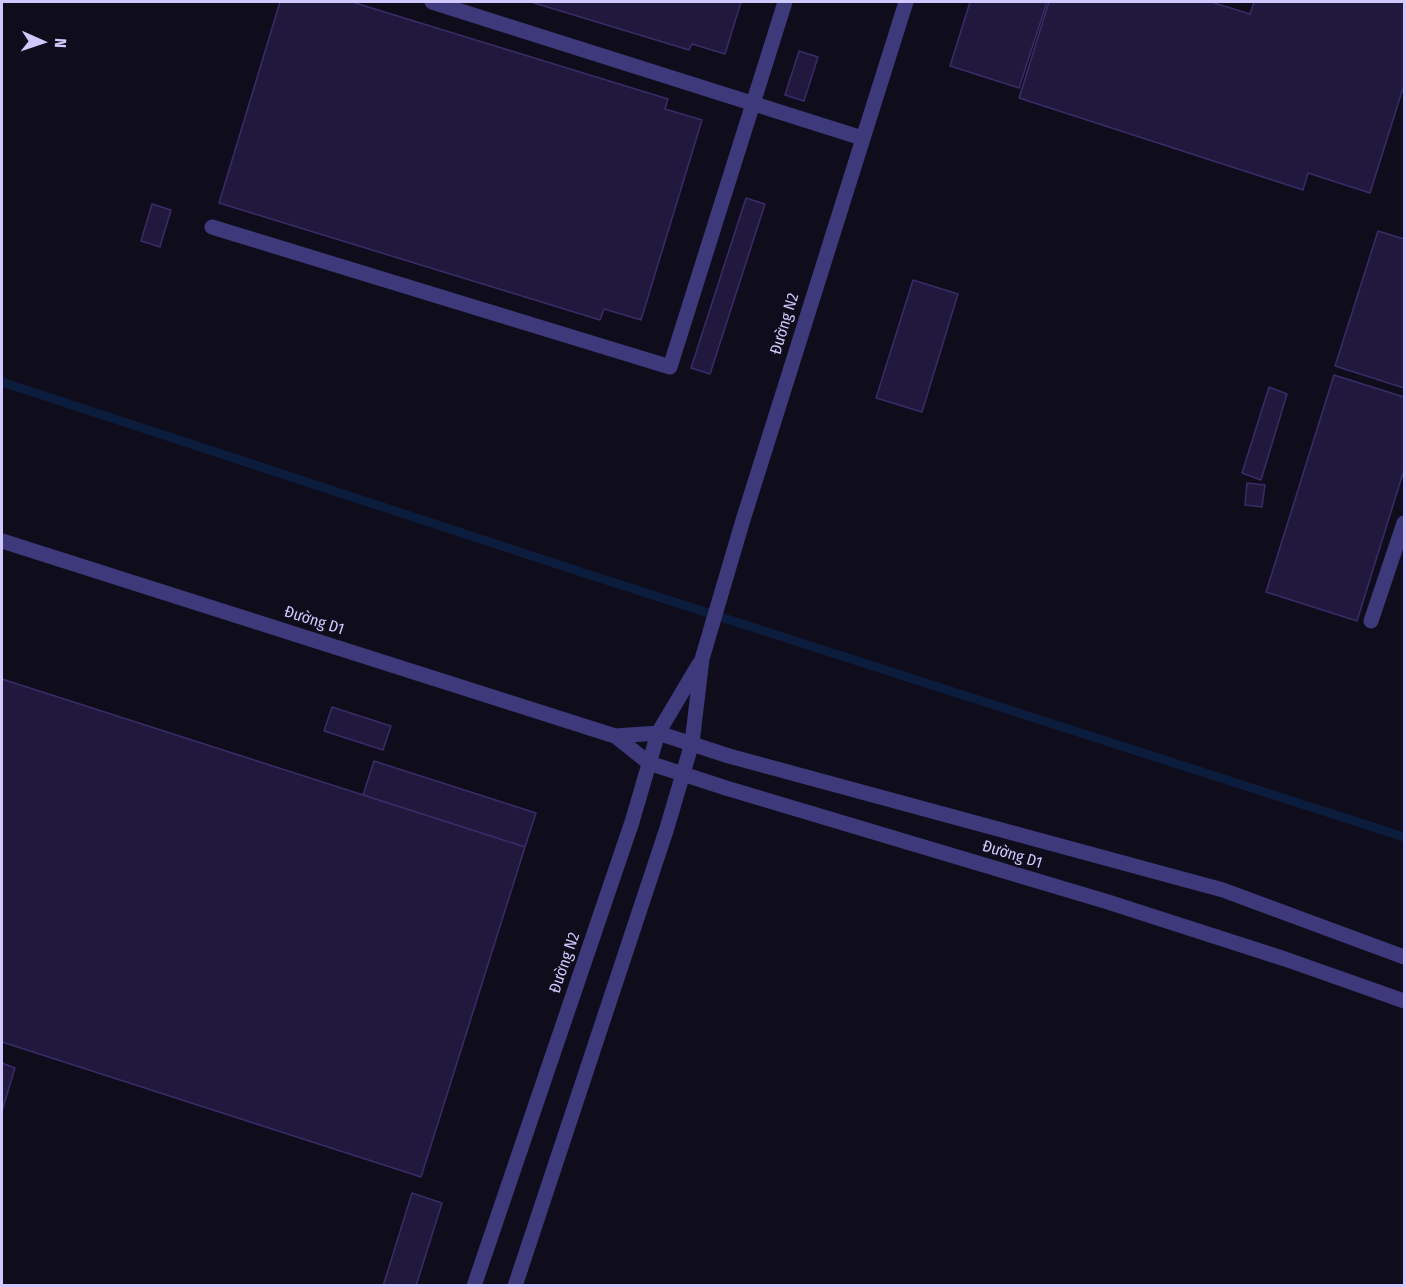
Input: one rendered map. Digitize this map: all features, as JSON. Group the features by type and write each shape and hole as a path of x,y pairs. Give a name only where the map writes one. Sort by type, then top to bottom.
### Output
{"street":[{"path":"432,2 862,138"},
{"path":"212,227 670,367 785,2"},
{"name":"Đường N2","path":"515,1286 667,828 692,743 702,659 743,520 906,2"},
{"path":"1371,621 1404,523"},
{"name":"Đường D1","path":"2,541 615,736 649,763 1108,902 1285,959 1404,1001"},
{"name":"Đường N2","path":"474,1286 628,833 658,733 702,659"},
{"name":"Đường D1","path":"615,736 658,733 729,756 1223,890 1404,957"}],"building":[{"path":"280,2 352,2 668,99 665,109 702,120 641,320 604,309 600,320 219,203"},
{"path":"531,2 741,2 725,54 692,44 689,50"},
{"path":"970,2 1047,2 1019,88 950,66"},
{"path":"1049,2 1211,2 1250,14 1254,2 1404,2 1404,85 1370,193 1308,173 1303,190 1019,98"},
{"path":"799,51 818,57 804,101 785,95"},
{"path":"746,198 765,204 710,374 691,368"},
{"path":"152,204 171,210 160,247 141,241"},
{"path":"1378,231 1404,239 1404,388 1335,366"},
{"path":"913,280 958,294 922,412 876,398"},
{"path":"1334,375 1404,397 1404,470 1357,621 1266,592"},
{"path":"1269,387 1287,394 1261,480 1242,473"},
{"path":"1247,483 1265,485 1262,507 1245,505"},
{"path":"2,679 525,847 421,1177 2,1042"},
{"path":"332,707 391,726 383,750 324,731"},
{"path":"374,761 536,813 525,847 363,795"},
{"path":"2,1063 15,1068 2,1111"},
{"path":"412,1193 442,1203 416,1286 383,1286"}],"waterway":[{"path":"2,382 581,572 1404,837"}]}
